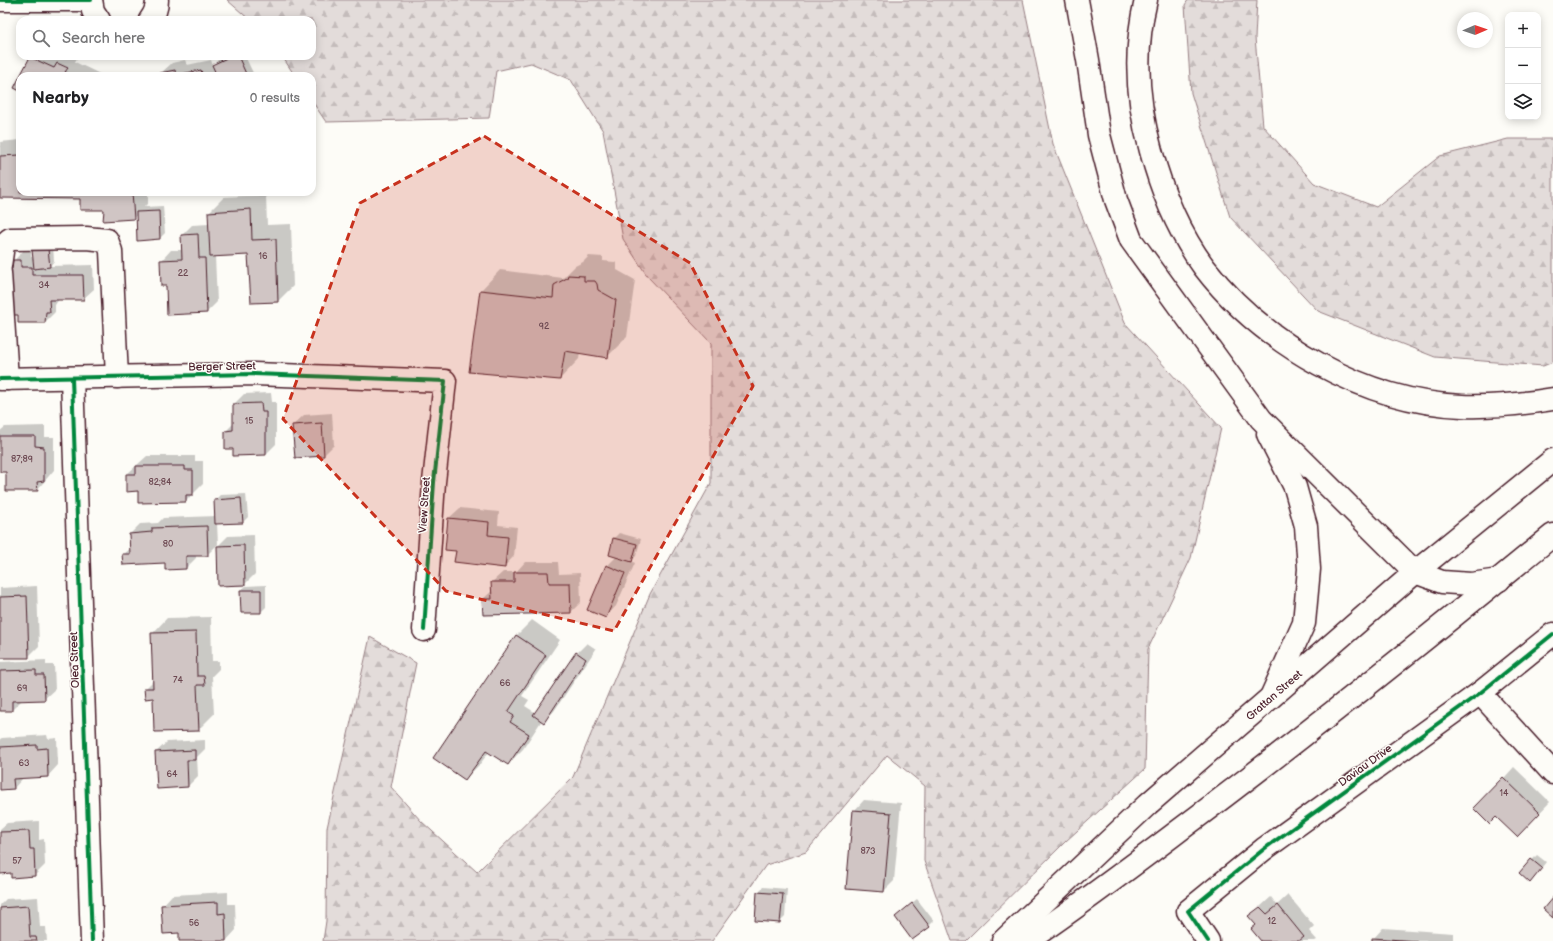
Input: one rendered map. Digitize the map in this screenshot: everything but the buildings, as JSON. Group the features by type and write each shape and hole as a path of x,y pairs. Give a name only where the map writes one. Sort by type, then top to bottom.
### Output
{"main road":[{"path":"0,0 91,0 93,11 96,16"},
{"path":"152,16 157,0"},
{"path":"1077,0 1088,60 1099,135 1116,200 1131,240 1261,419 1415,572 1442,582 1472,584 1499,580"},
{"path":"1146,0 1138,61 1139,87 1147,139 1156,170 1164,194 1190,246 1204,267 1240,306 1260,324 1304,356 1323,366 1385,392 1435,403 1461,406 1520,404 1553,399"},
{"path":"0,266 2,245 10,239 86,238 107,240 111,251 117,377"},
{"path":"0,273 3,379"},
{"name":"Berger Street","path":"3,379 254,374 445,381"},
{"name":"Olea Street","path":"72,378 92,941"},
{"name":"View Street","path":"424,630 434,482 445,381"},
{"path":"1261,419 1295,487 1306,526 1309,569 1304,622 1271,697"},
{"name":"Grattan Street","path":"1003,941 1148,804 1415,572 1553,460"},
{"path":"1027,941 1072,911 1236,788 1446,624 1553,535"},
{"name":"Daviau Drive","path":"1208,941 1188,911 1264,849 1480,693 1553,634"},
{"path":"1480,693 1553,773"}],"highlighted area":[{"path":"484,136 690,263 753,386 614,631 446,591 283,419 360,203"}],"green space":[{"path":"227,0 1023,0 1053,144 1125,323 1221,428 1191,558 1148,649 1145,769 1066,841 965,941 952,941 924,861 925,786 887,755 806,852 766,865 712,941 323,941 326,921 327,828 370,637 416,663 391,787 421,821 477,872 573,777 650,594 711,483 711,343 648,277 623,239 603,131 571,80 531,63 496,71 489,118 326,122 316,107 316,72 292,72 285,60 316,60 316,16 245,16"},
{"path":"1188,0 1257,0 1255,38 1263,126 1314,183 1376,207 1440,156 1508,139 1553,139 1553,362 1543,366 1435,357 1318,311 1230,217 1191,93 1185,5"}],"cycle path":[{"path":"0,0 91,0"},
{"path":"0,379 254,374 445,381 434,482 424,630"},
{"path":"72,378 92,941"},
{"path":"1208,941 1188,911 1264,849 1480,693 1553,634"}]}
